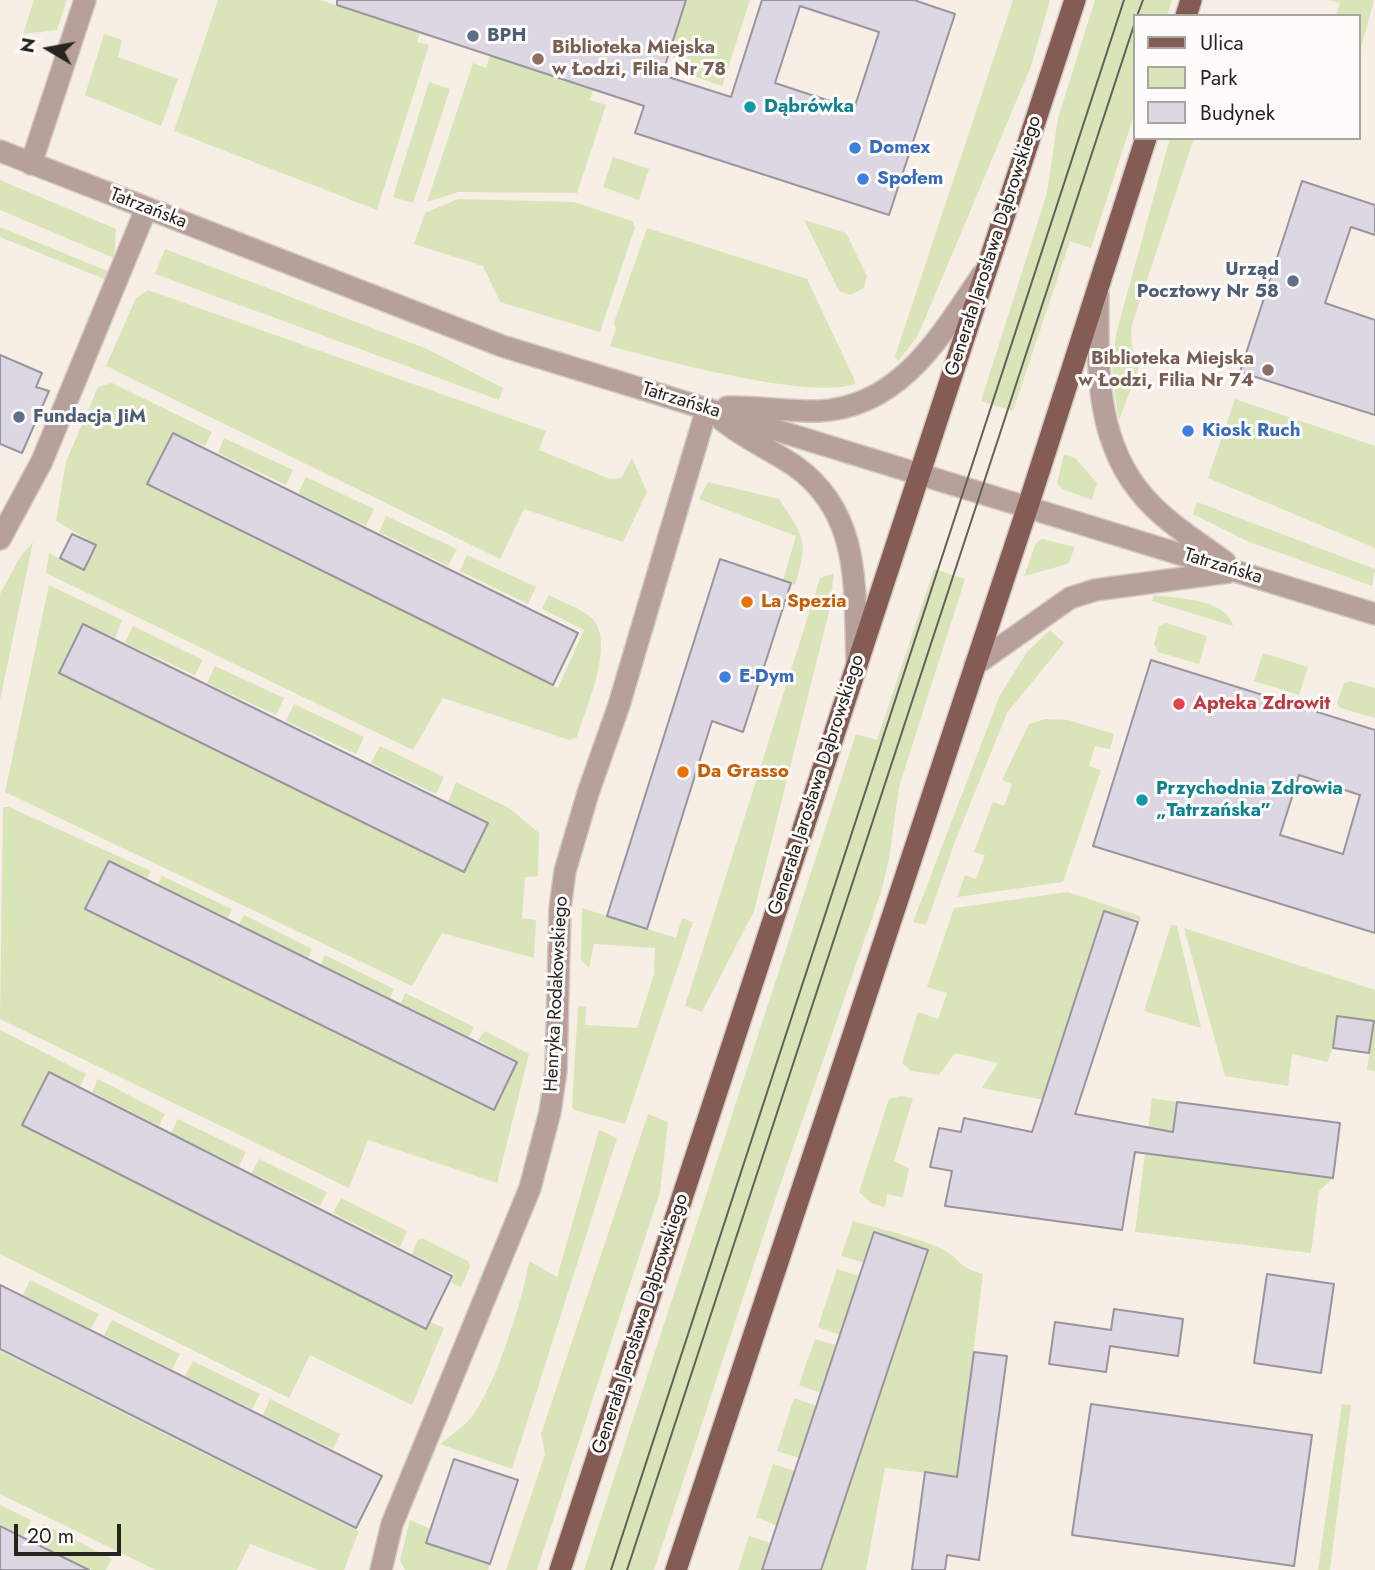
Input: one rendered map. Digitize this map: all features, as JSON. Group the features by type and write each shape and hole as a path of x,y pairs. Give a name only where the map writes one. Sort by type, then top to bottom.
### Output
{"main road":[{"name":"Generała Jarosława Dąbrowskiego","path":"560,1570 1074,0"},
{"path":"676,1570 1098,293 1145,140"}],"street":[{"path":"31,164 85,0"},
{"name":"Tatrzańska","path":"0,151 502,346 1375,614"},
{"path":"0,540 43,461 146,209"},
{"path":"707,408 818,411 849,407 868,399 891,387 922,361 986,270"},
{"path":"1098,293 1098,387 1117,456 1144,498 1238,571"},
{"path":"707,408 731,427 807,476 840,519 851,552 857,665"},
{"name":"Henryka Rodakowskiego","path":"382,1570 397,1511 530,1188 550,1112 556,1071 560,908 565,871 588,793 619,705 647,603 707,408"},
{"path":"975,665 1070,598 1095,590 1238,571"}],"green space":[{"path":"34,0 67,0 57,30 23,34"},
{"path":"218,0 320,0 420,33 417,42 429,45 377,210 174,131"},
{"path":"686,0 750,0 722,86 682,72 670,50"},
{"path":"1013,0 1050,0 1031,66 917,337 898,361 895,356"},
{"path":"1095,0 1172,0 1168,14 1134,14 1134,115 1091,248 1070,241 1013,411 981,401 1047,193 1058,118"},
{"path":"1328,0 1374,0 1361,49 1361,14 1337,14 1340,3"},
{"path":"104,34 122,40 118,57 178,79 161,126 85,95"},
{"path":"490,56 593,90 590,100 606,105 577,193 458,192 427,202 473,63 486,68"},
{"path":"429,82 450,89 413,203 393,197"},
{"path":"1169,140 1193,140 1131,328 1132,345 1139,367 1119,420 1112,377 1116,334"},
{"path":"613,157 649,169 639,200 603,187"},
{"path":"0,180 116,229 114,258 0,210"},
{"path":"458,199 574,202 632,221 635,227 600,332 500,302 483,266 414,244 425,213"},
{"path":"804,220 846,233 867,276 864,288 850,295 839,291"},
{"path":"0,227 112,273 109,281 0,237"},
{"path":"647,228 807,279 856,383 836,387 808,387 773,383 736,377 610,346 616,329 614,323"},
{"path":"165,249 427,349 503,388 499,400 155,274"},
{"path":"148,290 546,431 539,450 610,479 621,478 632,458 647,492 623,542 524,509 500,559 106,366 136,298"},
{"path":"112,383 212,432 205,446 172,432 146,485 558,688 584,630 542,609 549,595 588,615 597,625 601,639 601,655 593,691 577,737 569,740 443,698 413,750 46,573 49,553 84,571 97,545 56,521 66,462 98,387"},
{"path":"1235,399 1375,446 1375,548 1208,478"},
{"path":"224,438 293,470 286,485 218,453"},
{"path":"1064,454 1075,458 1097,483 1092,500 1062,489 1057,483"},
{"path":"306,477 374,509 366,526 298,493"},
{"path":"708,482 779,499 802,539 802,558 795,585 783,580 796,536 699,499"},
{"path":"1197,502 1375,569 1372,586 1247,541 1193,514"},
{"path":"386,516 457,549 448,566 379,532"},
{"path":"1042,539 1075,547 1068,564 1024,576 1036,543"},
{"path":"33,542 0,700 0,594 20,557"},
{"path":"467,555 536,587 528,604 460,571"},
{"path":"934,569 965,579 899,787 889,859 881,892 777,1194 654,1570 584,1570 856,734 877,740"},
{"path":"834,573 829,612 754,911 702,1012 685,1006 820,578"},
{"path":"49,585 122,620 115,638 83,624 59,674 464,873 489,822 448,802 456,782 509,808 539,833 538,876 525,877 522,918 536,920 534,958 442,933 412,986 5,792"},
{"path":"1154,595 1211,605 1229,617 1233,626 1152,601"},
{"path":"1166,623 1207,636 1199,664 1158,652 1154,644 1159,626"},
{"path":"133,626 203,660 195,675 125,643"},
{"path":"1050,630 1064,643 1007,713 954,844 926,925 913,922 1000,695 1027,652"},
{"path":"1263,653 1308,667 1299,695 1254,681"},
{"path":"215,666 284,698 276,715 207,683"},
{"path":"1350,681 1375,688 1375,718 1340,708 1337,703 1344,683"},
{"path":"294,704 364,737 356,754 286,721"},
{"path":"1045,719 1068,720 1114,734 1110,749 1095,746 1089,766 1101,770 1063,882 957,897 965,875 976,879 985,855 974,852 993,802 1004,806 1012,784 1002,780 1029,724"},
{"path":"380,746 444,777 436,794 371,763"},
{"path":"3,807 9,807 151,871 147,879 109,860 85,910 493,1111 518,1061 478,1040 485,1031 529,1054 497,1183 368,1140 349,1188 0,1019"},
{"path":"162,876 232,909 228,918 158,884"},
{"path":"1068,892 1140,916 1141,921 1103,911 1044,1100 982,1088 998,1063 955,1053 939,1075 911,1071 902,1063 918,1012 938,1019 947,993 927,987 954,908"},
{"path":"582,908 676,938 682,918 693,922 625,1124 574,1110 572,1107 578,1006 586,1007 585,1025 637,1028 654,974 655,948 594,944 589,968 581,960"},
{"path":"244,915 312,949 308,958 239,924"},
{"path":"1171,925 1177,926 1201,1028 1144,1011"},
{"path":"1184,928 1375,990 1375,1071 1367,1070 1374,1022 1337,1017 1333,1048 1327,1062 1292,1054 1288,1086 1225,1076"},
{"path":"325,955 394,989 390,998 321,964"},
{"path":"405,993 474,1027 469,1037 401,1003"},
{"path":"0,1030 86,1074 80,1086 48,1071 22,1125 426,1330 431,1322 444,1328 412,1405 310,1355 289,1398 0,1254"},
{"path":"98,1079 165,1114 159,1126 92,1092"},
{"path":"901,1096 913,1098 894,1161 909,1168 903,1197 887,1194 885,1207 871,1203 859,1192 889,1099"},
{"path":"1152,1098 1177,1102 1170,1157 1333,1178 1319,1191 1311,1253 1135,1232"},
{"path":"648,1114 668,1122 660,1192 537,1570 506,1570 545,1454 541,1434"},
{"path":"178,1119 246,1152 239,1166 171,1133"},
{"path":"599,1130 617,1138 512,1469 440,1444 470,1419 482,1402 515,1318 529,1261 557,1277"},
{"path":"259,1159 327,1192 320,1206 252,1173"},
{"path":"341,1198 407,1231 400,1247 333,1213"},
{"path":"853,1221 931,1244 968,1269 983,1274 958,1477 885,1468 866,1570 821,1570 928,1250 874,1232 864,1263 841,1256"},
{"path":"422,1238 468,1261 470,1267 461,1287 451,1283 454,1274 412,1254 418,1240"},
{"path":"837,1269 859,1276 840,1335 818,1327"},
{"path":"30,1280 99,1314 91,1329 23,1295"},
{"path":"112,1320 180,1354 172,1369 104,1335"},
{"path":"815,1339 836,1345 821,1393 799,1385"},
{"path":"0,1351 359,1531 344,1570 319,1570 250,1544 237,1570 156,1570 0,1494"},
{"path":"193,1361 260,1394 252,1409 185,1376"},
{"path":"794,1398 816,1406 799,1458 777,1451"},
{"path":"270,1399 340,1434 333,1449 263,1415"},
{"path":"1342,1404 1351,1405 1330,1570 1318,1570"},
{"path":"773,1464 795,1471 777,1526 756,1517"},
{"path":"0,1505 31,1520 23,1536 0,1524"},
{"path":"410,1520 431,1529 426,1543 490,1564 488,1570 405,1570 400,1560"},
{"path":"44,1524 112,1559 106,1570 90,1570 35,1542"},
{"path":"749,1536 771,1543 762,1570 738,1570"}],"building":[{"name":"Dąbrówka","path":"337,0 686,0 662,75 731,97 762,0 914,0 955,14 889,215 635,133 644,106 337,5","holes":["800,6 879,32 854,109 775,83"]},
{"path":"1302,181 1375,205 1375,235 1351,227 1325,303 1375,320 1375,415 1240,372"},
{"name":"Fundacja JiM","path":"0,355 42,373 36,387 49,391 22,453 0,444"},
{"path":"173,433 578,633 553,685 147,484"},
{"path":"72,534 96,545 84,570 60,558"},
{"path":"720,559 791,583 743,732 712,721 647,929 607,916"},
{"path":"83,624 488,823 464,872 59,673"},
{"name":"Przychodnia Zdrowia „Tatrzańska”","path":"1151,660 1375,730 1375,933 1093,846","holes":["1299,775 1360,795 1343,854 1280,835"]},
{"path":"109,861 517,1062 494,1110 85,909"},
{"path":"1104,911 1138,922 1075,1114 1173,1132 1177,1102 1340,1123 1333,1178 1135,1152 1122,1230 945,1206 952,1171 930,1167 939,1128 961,1132 964,1118 1032,1132"},
{"path":"1337,1016 1374,1021 1369,1053 1333,1048"},
{"path":"49,1072 452,1276 426,1329 22,1125"},
{"path":"874,1232 928,1250 821,1570 762,1570"},
{"path":"1267,1274 1334,1284 1321,1373 1254,1363"},
{"path":"0,1285 382,1476 356,1528 0,1349"},
{"path":"1114,1309 1183,1319 1178,1356 1110,1346 1106,1372 1049,1364 1055,1322 1111,1330"},
{"path":"974,1352 1007,1356 979,1560 947,1555 945,1570 912,1570 925,1472 957,1477"},
{"path":"1091,1404 1312,1435 1294,1566 1072,1535"},
{"path":"454,1459 518,1480 490,1564 426,1543"},
{"path":"0,1526 28,1540 89,1570 0,1570"}],"tram line":[{"path":"611,1570 1124,0"},
{"path":"1138,14 1143,0"},
{"path":"627,1570 1134,25"}],"place":[{"name":"BPH","path":"473,36"},
{"name":"Biblioteka Miejska w Łodzi, Filia Nr 78","path":"538,59"},
{"name":"Dąbrówka","path":"750,107"},
{"name":"Domex","path":"855,148"},
{"name":"Społem","path":"863,179"},
{"name":"Urząd Pocztowy Nr 58","path":"1293,281"},
{"name":"Biblioteka Miejska w Łodzi, Filia Nr 74","path":"1268,370"},
{"name":"Fundacja JiM","path":"19,417"},
{"name":"Kiosk Ruch","path":"1188,431"},
{"name":"La Spezia","path":"747,602"},
{"name":"E-Dym","path":"725,677"},
{"name":"Apteka Zdrowit","path":"1179,704"},
{"name":"Da Grasso","path":"683,772"},
{"name":"Przychodnia Zdrowia „Tatrzańska”","path":"1142,800"}]}
